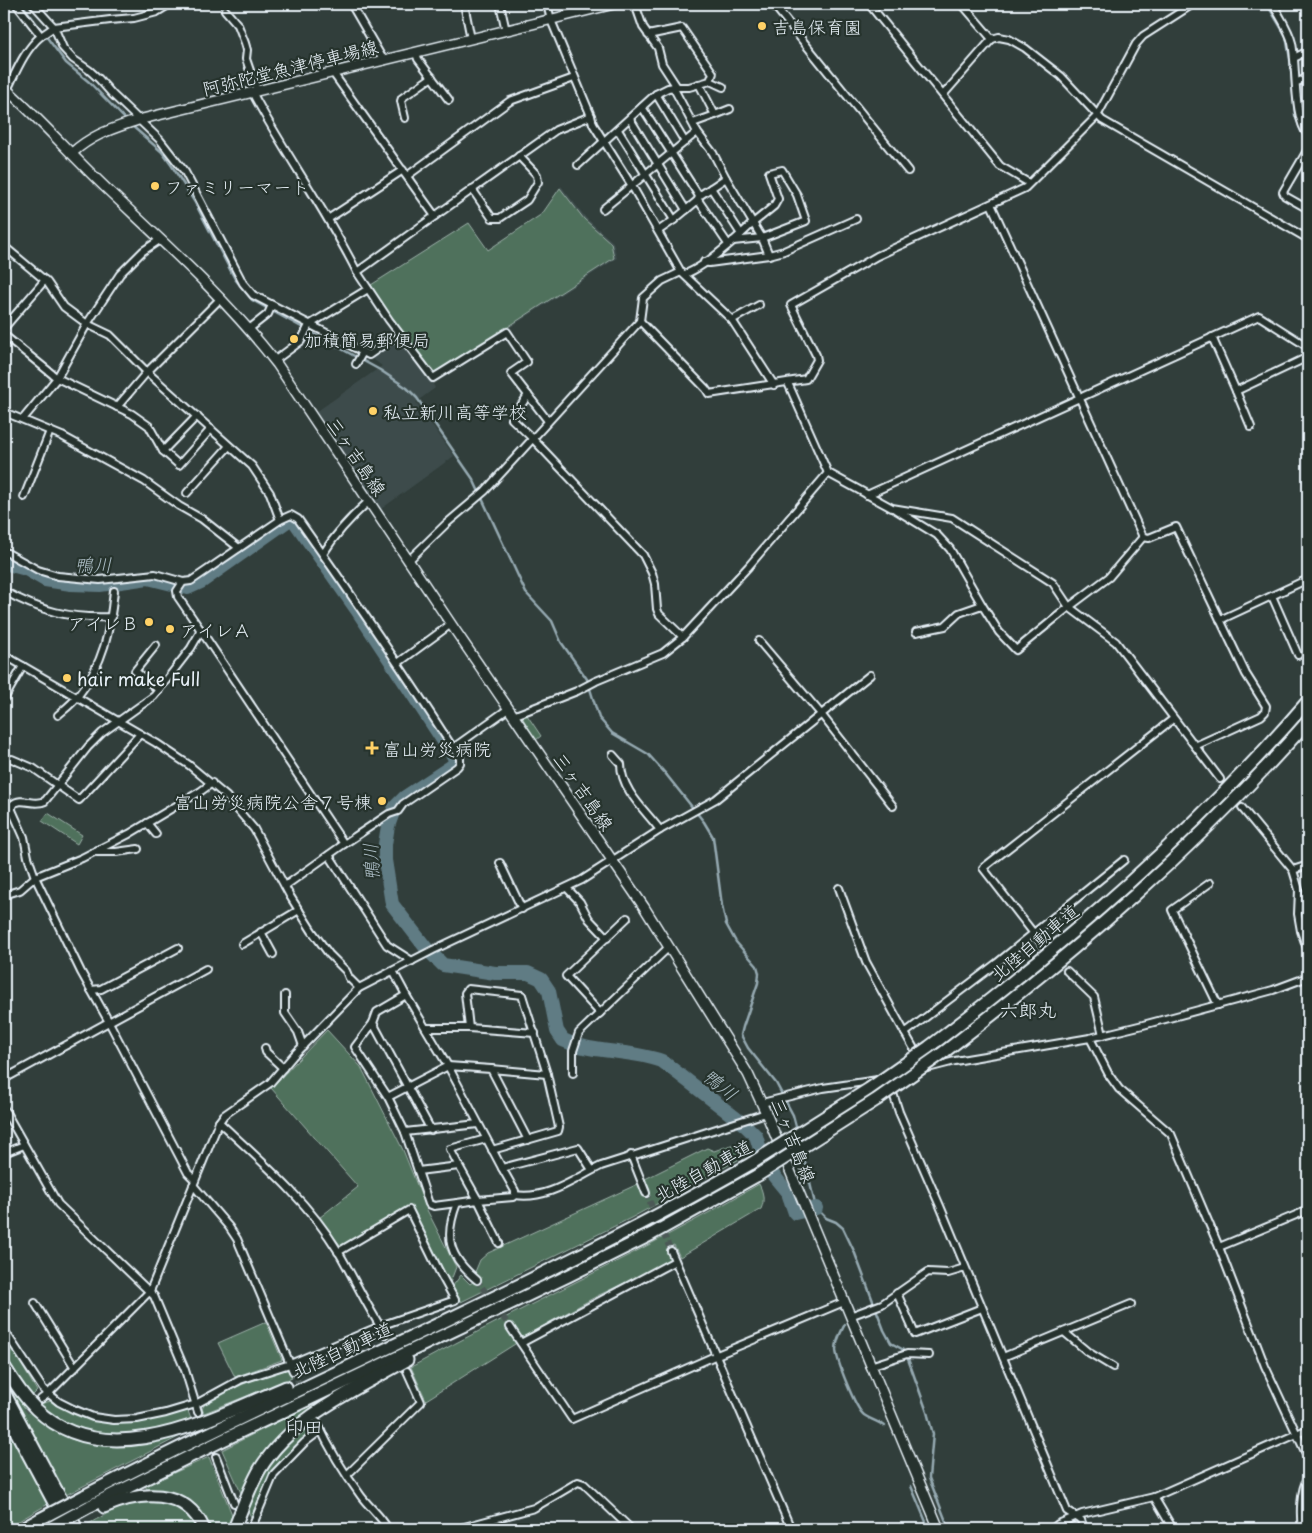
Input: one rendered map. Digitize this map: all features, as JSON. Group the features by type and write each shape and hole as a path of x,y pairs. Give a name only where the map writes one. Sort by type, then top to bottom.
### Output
{"highway":[{"name":"北陸自動車道","path":"22,1529 218,1427 442,1322 642,1224 752,1163 869,1089 929,1047 1044,958 1139,875 1230,786 1308,701"},
{"name":"北陸自動車道","path":"48,1529 91,1509 232,1435 494,1312 652,1234 758,1175 876,1100 944,1052 1051,968 1142,890 1205,830 1308,721"},
{"path":"234,1529 248,1492 261,1468 277,1447 298,1427 340,1398 494,1312"},
{"path":"4,1366 17,1386 36,1409 59,1425 98,1440 127,1440 143,1438 181,1428 236,1408 442,1322"},
{"path":"4,1392 77,1529"},
{"path":"4,1409 68,1529"},
{"path":"57,1529 91,1509 138,1496 161,1496 176,1501 189,1509 204,1529"}],"main road":[{"name":"阿弥陀堂魚津停車場線","path":"72,154 85,141 138,120 614,4"},
{"path":"5,91 72,154"},
{"name":"三ヶ吉島線","path":"72,154 221,298 274,361 510,713 644,907 748,1074 762,1102 939,1529"}],"street":[{"path":"16,4 41,36"},
{"path":"33,4 54,27 63,48 73,59 99,79 160,140 185,172 243,283 253,295 369,355 392,339"},
{"path":"5,91 35,41 54,27 134,18 157,12 170,4"},
{"path":"351,4 384,61"},
{"path":"464,4 471,39"},
{"path":"500,4 506,31"},
{"path":"547,4 551,20 574,78 593,124 604,143 632,186 683,273 732,320 774,385"},
{"path":"635,4 643,27 658,48 662,64 692,124 713,152 726,178 762,238 769,255"},
{"path":"773,4 908,171"},
{"path":"869,4 1000,166 1029,183"},
{"path":"962,4 992,39"},
{"path":"640,321 710,394 806,379 817,360 816,355 791,305 877,256 1025,188 1097,116 1142,36 1193,4"},
{"path":"1273,4 1292,40 1299,117 1304,131 1308,135"},
{"path":"225,10 238,25 246,43 248,50 246,59 254,92 282,146 340,238 368,289 433,378 506,332 526,362 511,373 548,421"},
{"path":"578,165 656,94 675,87 689,87 710,80 713,73 682,28 648,35"},
{"path":"943,95 992,39 999,37 1009,39 1025,48 1061,76 1097,116 1308,238"},
{"path":"1294,58 1308,51"},
{"path":"416,53 418,59 449,100"},
{"path":"333,73 435,216"},
{"path":"405,118 402,98 432,78"},
{"path":"407,176 510,101 574,78"},
{"path":"1297,82 1308,78"},
{"path":"710,80 723,87"},
{"path":"699,84 715,114"},
{"path":"656,94 686,142"},
{"path":"642,107 699,198 730,242"},
{"path":"692,124 730,109"},
{"path":"357,272 556,130 591,116"},
{"path":"630,119 686,210"},
{"path":"618,130 674,220"},
{"path":"603,209 697,132"},
{"path":"1308,149 1283,192 1285,196 1308,209"},
{"path":"472,189 492,218 500,218 527,200 538,182 537,175 519,156"},
{"path":"328,219 403,170"},
{"path":"408,562 446,524 485,491 640,321 643,298 662,281 704,262 774,206 778,199 769,174 782,170 798,195 806,221 762,238 730,242"},
{"path":"658,231 726,178"},
{"path":"711,188 741,234"},
{"path":"992,204 1143,537"},
{"path":"704,262 709,263 769,255 784,251 856,219"},
{"path":"23,419 57,378 120,274 143,251 161,239"},
{"path":"4,248 44,280 64,307 88,324 110,335 147,372 252,466 270,493 280,520"},
{"path":"4,328 44,280"},
{"path":"274,361 301,341 309,325 368,289"},
{"path":"117,406 147,372 221,298"},
{"path":"732,320 759,305"},
{"path":"249,329 268,314 272,306"},
{"path":"867,495 1259,316 1308,347"},
{"path":"4,334 57,378 117,406 149,426 163,451 179,465 211,429"},
{"path":"1212,337 1251,428"},
{"path":"356,364 362,352"},
{"path":"1236,391 1308,357"},
{"path":"788,383 828,473 937,535 950,549 999,632 1016,650 1069,607 1109,578 1143,537"},
{"path":"528,395 512,420 533,439 643,554 655,584 659,614 683,637"},
{"path":"4,412 50,431 144,481 179,506 202,519 239,548"},
{"path":"163,451 197,416"},
{"path":"24,497 50,431"},
{"path":"187,493 230,446"},
{"path":"453,748 510,713 639,664 663,652 683,637 748,567 828,473"},
{"path":"323,554 336,534 368,502"},
{"path":"892,508 952,518 1053,583 1069,607 1116,642 1220,779"},
{"path":"4,551 38,570 58,576 100,580 155,574 182,582 191,581 280,520 291,515 298,519 398,663 460,758 460,763 403,804 398,811 389,814 285,886"},
{"path":"1143,537 1149,538 1176,528 1246,674 1266,706 1262,716 1195,746"},
{"path":"1220,620 1308,580"},
{"path":"182,582 177,591 178,597 344,844"},
{"path":"58,714 77,698 89,680 103,652 109,635 114,591"},
{"path":"4,592 26,604 47,610 92,618 112,617"},
{"path":"1272,596 1298,655"},
{"path":"916,632 945,626 959,613 982,605"},
{"path":"398,663 451,624"},
{"path":"200,629 191,648 159,690 144,705 102,733 45,801 41,803 21,801 12,805 12,810 24,837 35,877 92,990 194,1183 237,1239 292,1368"},
{"path":"759,641 822,714 893,806"},
{"path":"156,645 135,670 159,690"},
{"path":"4,655 190,765 226,796 254,829 299,910 329,954 359,988"},
{"path":"4,698 22,666"},
{"path":"41,1399 75,1368 150,1291 219,1122 224,1115 270,1084 303,1046 359,988 567,888 660,830 716,799 870,675"},
{"path":"1042,944 983,868 1173,719"},
{"path":"12,759 33,768 79,800 140,734"},
{"path":"612,755 621,764 621,772 630,793 660,830"},
{"path":"4,895 20,890 35,877 95,852 212,783"},
{"path":"1242,808 1293,870 1299,890 1298,914 1308,951"},
{"path":"147,823 156,834"},
{"path":"95,852 138,849"},
{"path":"328,855 387,945 412,962"},
{"path":"905,1033 997,963 1124,860"},
{"path":"500,863 522,909"},
{"path":"1293,870 1308,865"},
{"path":"1210,883 1172,910 1218,1005"},
{"path":"567,888 580,902 589,919 607,938"},
{"path":"839,888 866,962 913,1046"},
{"path":"242,944 299,910"},
{"path":"600,1013 566,976 628,918"},
{"path":"261,932 273,954"},
{"path":"573,1073 573,1051 579,1033 669,947"},
{"path":"92,990 101,989 178,948"},
{"path":"4,1079 206,969"},
{"path":"393,971 448,1066 515,1191 515,1195"},
{"path":"1067,971 1094,997 1103,1035"},
{"path":"762,1102 823,1088 888,1079 955,1061 1090,1038 1273,990 1308,977"},
{"path":"469,1028 465,993 468,989 522,995 547,1074 559,1127 558,1131 492,1150"},
{"path":"285,995 285,1013 298,1032 303,1046"},
{"path":"406,995 376,1012 373,1023 355,1047 388,1097 405,1132 429,1204 434,1206 513,1197 515,1195 547,1193 576,1180 592,1170 630,1156 766,1113"},
{"path":"373,1023 431,1130"},
{"path":"426,1028 469,1028 535,1033"},
{"path":"1090,1038 1109,1075 1119,1089 1171,1134 1219,1247 1265,1366 1308,1458"},
{"path":"265,1048 266,1052 283,1068"},
{"path":"388,1097 448,1066 547,1074"},
{"path":"491,1069 528,1140"},
{"path":"888,1079 899,1112 1067,1511 1081,1520 1084,1529"},
{"path":"4,1110 58,1204 154,1296 185,1370 198,1412"},
{"path":"219,1122 271,1170 312,1216 338,1252 385,1334"},
{"path":"405,1132 478,1124"},
{"path":"486,1139 450,1149 499,1243"},
{"path":"4,1153 24,1144"},
{"path":"502,1168 578,1148 592,1170"},
{"path":"630,1156 646,1193"},
{"path":"418,1171 459,1166"},
{"path":"457,1203 449,1233 450,1244 459,1263 476,1280"},
{"path":"4,1330 38,1383 48,1394 73,1409 93,1417 114,1420 138,1419 196,1404 240,1380 292,1368 380,1326 455,1300 409,1210 338,1252"},
{"path":"1219,1247 1308,1210"},
{"path":"670,1251 791,1529"},
{"path":"521,1343 675,1261"},
{"path":"850,1316 882,1304 928,1272 948,1273 965,1268"},
{"path":"897,1293 915,1334 982,1308"},
{"path":"510,1328 572,1420 844,1302"},
{"path":"35,1304 75,1368"},
{"path":"1003,1357 1131,1304"},
{"path":"1064,1332 1088,1352 1113,1367"},
{"path":"870,1366 907,1354 929,1355"},
{"path":"347,1475 421,1402 407,1371"},
{"path":"317,1422 334,1456 362,1497 383,1519 388,1529"},
{"path":"1052,1529 1075,1516 1154,1497 1308,1429"},
{"path":"251,1529 274,1474 304,1443 320,1430"},
{"path":"216,1457 234,1503"},
{"path":"1302,1529 1304,1484 1308,1477"},
{"path":"457,1529 476,1526 534,1508 578,1482 584,1484 630,1529"},
{"path":"1154,1497 1172,1529"}],"shaded area":[{"path":"561,186 586,218 613,242 617,258 430,379 435,388 416,402 454,456 381,509 316,412 382,366 370,357 402,333 369,286 469,223 488,250 542,214"}],"green space":[{"path":"560,188 584,219 611,243 614,258 434,375 390,316 371,285 469,223 488,250 542,214"},
{"path":"527,715 541,736 536,740 522,717"},
{"path":"48,813 82,835 77,844 42,821"},
{"path":"327,1030 361,1067 403,1150 427,1210 456,1267 450,1283 410,1206 341,1246 319,1218 358,1187 271,1088"},
{"path":"731,1145 741,1148 747,1155 631,1218 461,1302 452,1287 461,1275 470,1284 480,1277 475,1272 480,1260 488,1253 638,1184 643,1192 650,1190 645,1179 707,1148 714,1151"},
{"path":"759,1184 763,1196 761,1209 680,1257 674,1245 667,1248 671,1261 597,1296 550,1322 426,1400 411,1367 630,1255"},
{"path":"266,1322 282,1360 235,1377 218,1343"},
{"path":"4,1335 37,1391 32,1396 4,1354"},
{"path":"287,1368 292,1378 204,1413 202,1409 207,1400 255,1379"},
{"path":"4,1373 24,1403 39,1419 55,1431 73,1439 91,1444 129,1444 186,1433 64,1496 4,1381"},
{"path":"51,1401 70,1411 103,1421 134,1421 188,1411 191,1419 154,1431 132,1435 93,1434 72,1426 39,1404"},
{"path":"321,1402 286,1430 260,1461 241,1493 222,1450"},
{"path":"4,1419 48,1504 5,1529 4,1529"},
{"path":"313,1423 316,1427 314,1430 288,1454 271,1476 251,1517 247,1509 259,1483 273,1460 290,1440"},
{"path":"209,1457 233,1517 229,1529 209,1529 198,1511 185,1499 177,1494 147,1489 145,1486"},
{"path":"139,1501 166,1503 181,1509 194,1520 198,1529 84,1529 83,1527 117,1509"}],"waterway":[{"path":"22,4 66,63 89,82 127,121"},
{"path":"1267,4 1286,36 1295,115 1301,131 1308,142"},
{"path":"131,125 162,152 172,166 194,201 235,279 252,300 380,370 407,388 417,398 473,479 526,593 552,621 561,642 587,679 599,718 612,733 648,754 704,822 713,837 726,924 736,942 757,966 759,973 758,983 741,1035 748,1048 776,1083 793,1115 797,1130"},
{"name":"鴨川","path":"4,563 26,569 45,580 71,584 100,585 148,578 188,588 201,582 290,519 295,522 357,610 454,757 455,764 405,797 395,807 388,826 385,844 385,860 392,904 426,948 443,965 495,973 528,973 541,979 549,991 557,1031 563,1040 587,1048 650,1057 662,1061 746,1126 756,1136 765,1165 788,1193 795,1213 816,1208"},
{"path":"802,1150 816,1208 826,1218 836,1222 843,1228 854,1251 884,1330 891,1343 902,1349 908,1359 933,1434 929,1478 949,1529"},
{"path":"845,1324 838,1339 836,1350 847,1384 860,1411 885,1426"},
{"path":"911,1486 929,1529"}],"tunnel":[{"path":"1220,779 1242,808"},
{"path":"1042,944 1067,971"},
{"path":"646,1193 671,1251"},
{"path":"477,1280 510,1327"},
{"path":"385,1334 407,1371"},
{"path":"293,1371 302,1390"},
{"path":"4,1427 34,1405"},
{"path":"201,1420 216,1457"},
{"path":"234,1503 245,1529"}],"place":[{"name":"吉島保育園","path":"762,26"},
{"name":"ファミリーマート","path":"155,186"},
{"name":"加積簡易郵便局","path":"294,339"},
{"name":"私立新川高等学校","path":"373,411"},
{"name":"アイレＢ","path":"149,622"},
{"name":"アイレＡ","path":"170,629"},
{"name":"hair make Full","path":"67,678"},
{"name":"富山労災病院","path":"372,748"},
{"name":"富山労災病院公舎７号棟","path":"382,801"}],"district":[{"name":"六郎丸","path":"1028,1009"},
{"name":"印田","path":"304,1426"}]}
